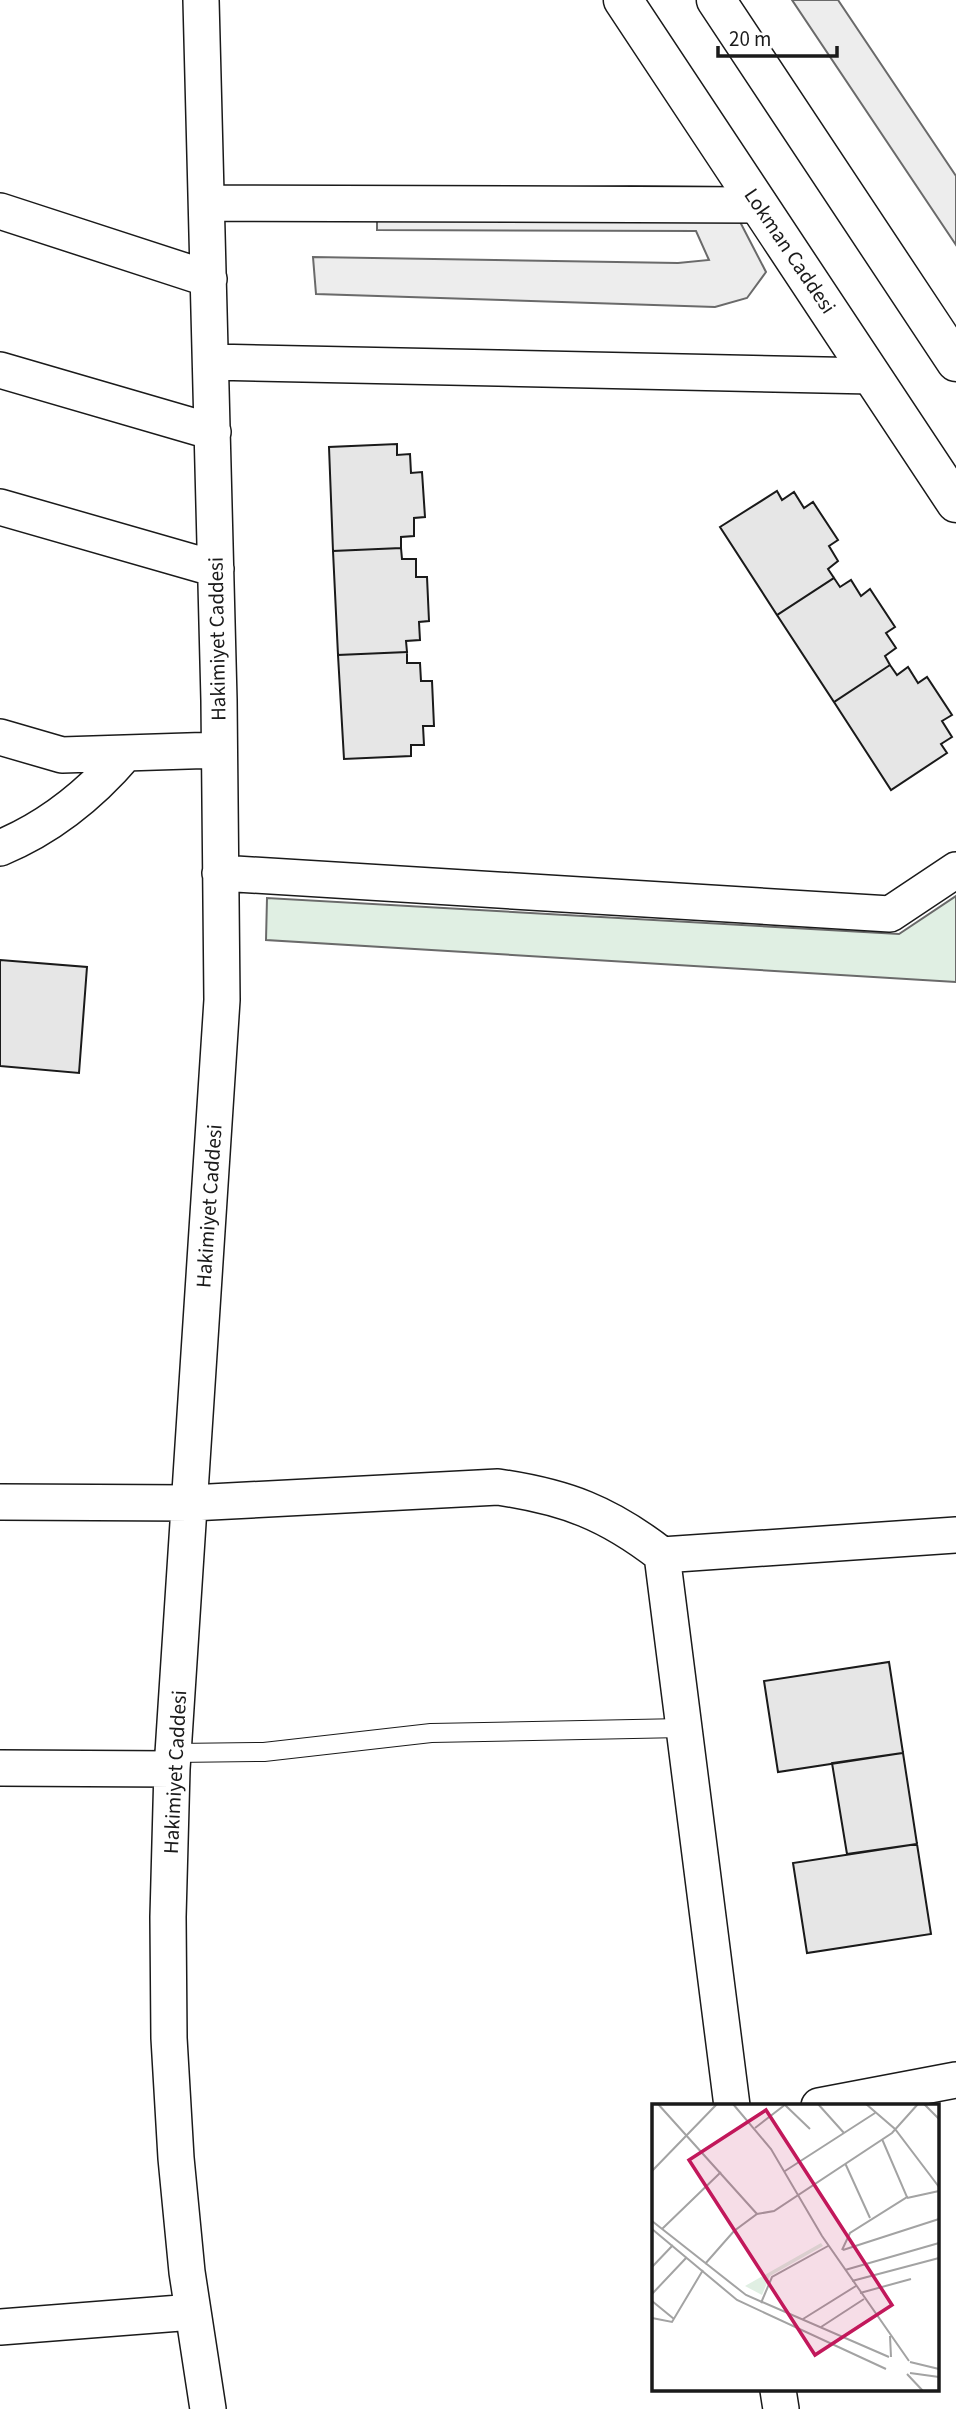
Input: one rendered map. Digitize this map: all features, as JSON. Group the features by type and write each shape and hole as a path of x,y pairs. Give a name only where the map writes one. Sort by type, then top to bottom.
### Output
{"street":[{"name":"Hakimiyet Caddesi","path":"201,0 216,569 222,1000 173,1761 169,2038 176,2158 193,2312 208,2409"},
{"name":"Lokman Caddesi","path":"623,0 956,503"},
{"path":"716,0 956,362"},
{"path":"207,203 760,205"},
{"path":"0,211 209,279"},
{"path":"211,362 872,376"},
{"path":"0,370 213,432"},
{"path":"0,507 216,569"},
{"path":"0,737 62,755 219,750"},
{"path":"0,848 47,824 76,804 103,780 126,752"},
{"path":"220,873 890,914 956,870"},
{"path":"0,1502 191,1503 498,1487 536,1493 592,1511 634,1533 662,1555 956,1535"},
{"path":"662,1555 732,2104"},
{"path":"0,1768 173,1761"},
{"path":"830,2104 956,2080"},
{"path":"0,2327 193,2312"}],"lane":[{"path":"173,1761 431,1733 683,1728"}],"green space":[{"path":"956,896 956,982 266,940 267,898 899,934"}],"shaded area":[{"path":"792,0 838,0 956,176 956,245"},
{"path":"722,187 766,272 747,298 715,307 316,294 313,257 678,263 709,260 696,231 377,230 377,190"}],"building":[{"path":"397,444 397,455 410,454 411,473 422,472 425,517 414,518 414,536 401,537 401,548 333,551 329,447"},
{"path":"777,491 782,500 794,492 804,508 813,502 838,540 829,546 838,561 828,569 834,578 777,615 720,527"},
{"path":"401,548 402,559 416,559 416,577 427,577 429,621 419,622 420,640 406,641 407,652 338,655 333,551"},
{"path":"834,578 840,587 851,580 861,596 870,589 895,627 886,633 896,648 885,656 890,665 834,702 777,615"},
{"path":"407,652 407,663 420,663 421,681 432,681 434,726 423,726 424,745 411,745 411,756 344,759 338,655"},
{"path":"890,665 897,675 908,667 918,683 927,677 952,715 942,721 952,737 941,744 947,753 891,790 834,702"},
{"path":"0,960 87,967 79,1073 0,1066"},
{"path":"889,1662 903,1753 778,1772 764,1681"},
{"path":"903,1753 917,1844 847,1854 832,1763"},
{"path":"917,1844 931,1934 807,1953 793,1863"}]}
